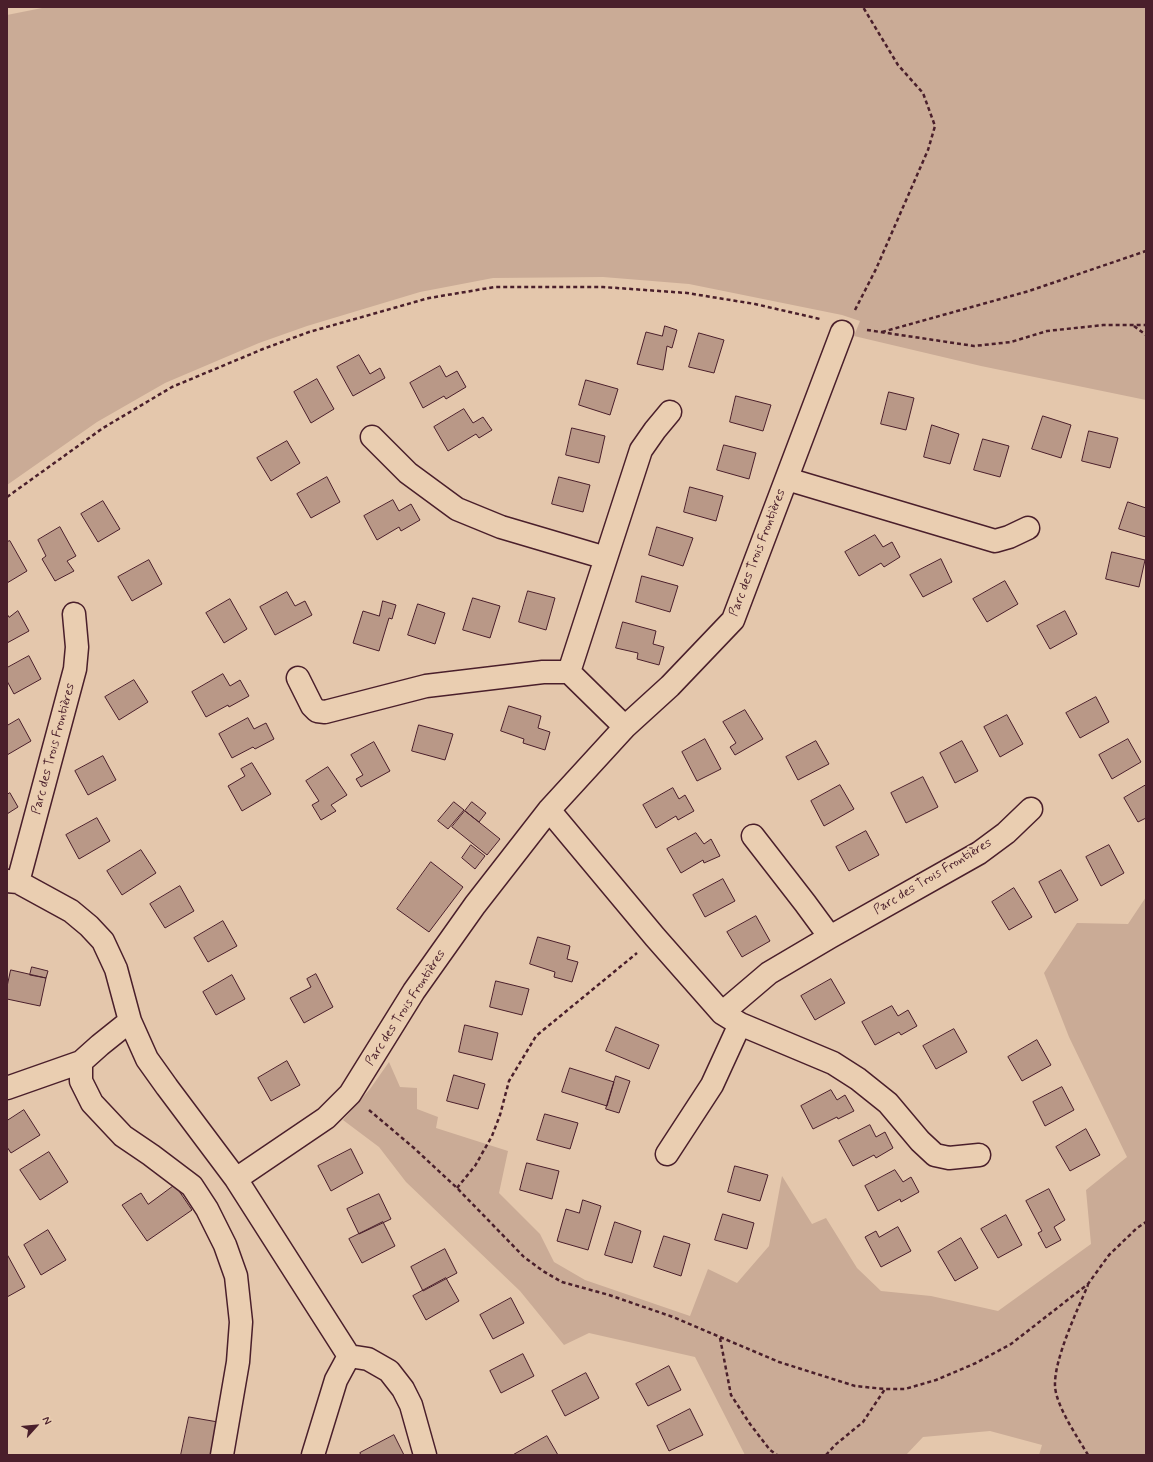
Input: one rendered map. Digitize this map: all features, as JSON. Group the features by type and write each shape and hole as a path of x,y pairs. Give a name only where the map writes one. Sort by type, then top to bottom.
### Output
{"street":[{"name":"Parc des Trois Frontières","path":"236,1179 326,1118 350,1094 419,984 475,904 550,810 625,727 670,686 733,620 842,332"},
{"path":"569,672 641,450 670,412"},
{"path":"372,437 408,473 457,509 501,527 606,558"},
{"name":"Parc des Trois Frontières","path":"787,479 995,541 1009,537 1028,528"},
{"name":"Parc des Trois Frontières","path":"74,614 77,647 75,669 13,881 71,911 89,926 103,941 116,969 130,1021 147,1059 236,1179 349,1356"},
{"path":"298,678 312,706 316,710 325,712 426,686 543,672 569,672 625,727"},
{"name":"Parc des Trois Frontières","path":"722,1013 769,974 979,853 1006,833 1030,809"},
{"path":"550,810 656,937 722,1013 740,1024 833,1063 858,1079 888,1103 920,1141 935,1155 949,1158 980,1155"},
{"path":"753,836 830,938"},
{"path":"7,1088 81,1062 130,1021"},
{"path":"667,1154 712,1085 740,1024"},
{"path":"81,1062 81,1081 92,1102 123,1136 192,1186 207,1209 225,1245 236,1276 241,1322 238,1362 222,1455"},
{"path":"313,1455 336,1380 349,1356 368,1359 389,1370 403,1389 412,1405 425,1455"}],"path":[{"path":"854,312 876,269 928,150 935,126 923,93 898,65 863,7"},
{"path":"1146,251 1029,291 879,333 974,346 1011,342 1047,331 1103,325 1146,325"},
{"path":"7,497 103,428 172,387 263,349 309,332 429,298 495,287 603,287 687,293 756,304 824,320"},
{"path":"1133,325 1146,335"},
{"path":"457,1188 475,1166 492,1136 500,1115 509,1081 536,1036 656,937"},
{"path":"350,1094 414,1148 457,1188 524,1257 543,1271 562,1282 608,1295 673,1317 779,1362 855,1386 905,1389 936,1380 976,1363 1011,1344 1088,1284"},
{"path":"1088,1455 1063,1412 1055,1387 1057,1366 1088,1284 1109,1255 1137,1228 1146,1222"},
{"path":"720,1338 730,1395 770,1450 777,1455"},
{"path":"826,1455 835,1445 863,1422 885,1389"}],"shaded area":[{"path":"47,7 1146,7 1146,400 981,366 854,336 860,321 842,315 689,284 603,277 493,278 420,292 307,326 259,343 165,383 97,422 7,485 7,15"},
{"path":"1146,897 1146,1455 1039,1455 1042,1445 990,1431 923,1437 906,1455 745,1455 695,1357 589,1333 564,1345 520,1291 406,1182 379,1147 343,1120 370,1089 389,1062 400,1087 417,1088 417,1109 438,1117 436,1128 508,1151 499,1193 540,1234 554,1262 585,1280 690,1316 708,1269 737,1283 769,1246 782,1176 812,1224 826,1218 857,1268 881,1291 931,1296 998,1311 1091,1244 1086,1190 1127,1157 1069,1037 1044,973 1077,923 1128,924"}],"building":[{"path":"665,326 677,330 672,348 667,346 663,370 637,364 646,332 662,336"},
{"path":"699,333 724,340 714,373 689,367"},
{"path":"359,355 370,374 380,368 385,378 353,396 337,367"},
{"path":"440,366 446,377 457,371 466,387 446,399 444,396 423,408 410,383"},
{"path":"317,379 334,409 311,423 294,392"},
{"path":"586,380 618,389 610,415 579,405"},
{"path":"889,392 914,398 906,430 881,424"},
{"path":"736,396 771,405 763,431 730,422"},
{"path":"464,409 473,423 483,417 492,430 479,438 476,434 448,451 434,427"},
{"path":"1043,416 1071,425 1061,458 1032,449"},
{"path":"932,425 959,434 950,464 924,457"},
{"path":"572,428 605,436 599,463 566,455"},
{"path":"1089,431 1118,438 1110,468 1082,461"},
{"path":"983,439 1009,446 1000,477 974,470"},
{"path":"287,441 300,463 271,481 257,458"},
{"path":"724,445 756,453 749,479 717,470"},
{"path":"327,477 340,502 311,518 297,494"},
{"path":"559,477 590,485 583,512 552,504"},
{"path":"690,487 723,496 716,521 684,512"},
{"path":"393,500 399,511 411,504 420,520 401,531 399,527 377,540 364,516"},
{"path":"103,501 120,529 98,542 81,514"},
{"path":"1128,502 1146,508 1146,537 1119,529"},
{"path":"60,527 76,556 67,561 74,571 55,581 42,559 46,556 38,540"},
{"path":"657,527 693,538 683,566 649,555"},
{"path":"875,535 883,547 892,542 900,557 884,567 881,563 859,576 845,552"},
{"path":"10,541 27,571 7,583 7,542"},
{"path":"1112,552 1145,560 1139,587 1106,579"},
{"path":"941,559 952,582 923,597 910,575"},
{"path":"149,560 162,584 132,601 118,577"},
{"path":"642,576 678,586 670,612 636,602"},
{"path":"1005,581 1018,604 987,622 973,599"},
{"path":"528,591 555,598 546,630 519,622"},
{"path":"287,592 295,606 305,601 312,615 275,635 260,607"},
{"path":"473,598 500,606 490,638 463,630"},
{"path":"230,599 247,629 224,643 206,613"},
{"path":"383,601 396,605 392,619 389,618 379,651 353,643 363,611 379,616"},
{"path":"418,604 445,613 435,644 408,635"},
{"path":"18,611 29,631 7,643 7,614 9,617"},
{"path":"1065,611 1077,634 1050,649 1037,626"},
{"path":"623,622 656,631 653,644 664,647 659,665 637,659 638,653 616,648"},
{"path":"29,656 41,679 14,694 7,681 7,668"},
{"path":"223,674 230,686 240,680 249,696 206,717 192,692"},
{"path":"134,680 148,702 119,720 105,697"},
{"path":"1096,697 1109,722 1080,738 1066,713"},
{"path":"509,706 541,716 538,728 550,732 545,750 523,743 524,739 501,731"},
{"path":"745,710 763,739 735,755 730,747 736,743 723,722"},
{"path":"1007,715 1023,744 1000,757 984,727"},
{"path":"248,718 254,729 266,723 274,739 255,749 253,747 232,758 219,734"},
{"path":"19,719 31,741 7,755 7,726"},
{"path":"419,725 453,734 445,760 412,751"},
{"path":"705,739 721,769 697,781 682,752"},
{"path":"1128,739 1141,762 1112,779 1099,755"},
{"path":"816,741 829,764 798,780 786,757"},
{"path":"962,741 978,771 955,783 940,753"},
{"path":"374,742 390,771 361,787 356,779 363,775 351,755"},
{"path":"103,756 116,780 88,795 75,771"},
{"path":"252,763 271,794 242,811 228,786 245,776 241,769"},
{"path":"328,767 347,795 331,805 336,811 321,820 312,805 319,801 306,781"},
{"path":"923,777 938,807 906,823 891,793"},
{"path":"840,785 854,809 824,826 811,801"},
{"path":"1146,785 1146,818 1138,822 1124,798"},
{"path":"673,788 679,799 685,795 694,811 678,820 676,816 656,828 643,805"},
{"path":"10,793 18,807 7,814 7,795"},
{"path":"454,802 464,810 448,829 438,821"},
{"path":"472,802 486,813 479,822 465,811"},
{"path":"465,811 500,839 487,855 452,827"},
{"path":"97,818 110,841 79,859 66,835"},
{"path":"866,831 879,855 849,871 836,847"},
{"path":"696,833 704,844 711,839 720,856 704,863 703,860 681,873 667,849"},
{"path":"471,845 485,856 475,869 462,858"},
{"path":"1109,845 1124,873 1101,886 1086,857"},
{"path":"141,850 156,873 122,895 107,871"},
{"path":"431,862 463,887 429,932 397,909"},
{"path":"1061,870 1078,900 1055,913 1039,882"},
{"path":"723,879 735,901 705,917 693,895"},
{"path":"180,886 194,911 165,928 150,904"},
{"path":"1014,888 1032,917 1009,930 992,902"},
{"path":"756,916 770,941 742,957 727,932"},
{"path":"223,921 237,946 208,962 194,938"},
{"path":"538,937 570,946 567,959 578,962 572,982 554,977 555,972 530,964"},
{"path":"32,967 48,971 46,978 30,975"},
{"path":"11,970 46,978 40,1006 7,999 7,987"},
{"path":"316,974 333,1007 304,1023 290,998 311,987 307,979"},
{"path":"232,975 245,999 216,1015 203,992"},
{"path":"831,979 845,1003 815,1020 801,996"},
{"path":"496,981 529,989 522,1015 490,1007"},
{"path":"892,1006 898,1016 908,1010 917,1026 901,1035 899,1032 875,1045 862,1022"},
{"path":"465,1025 498,1033 492,1060 459,1052"},
{"path":"616,1027 659,1045 649,1069 606,1051"},
{"path":"954,1029 967,1052 936,1069 923,1046"},
{"path":"1037,1040 1051,1065 1022,1081 1008,1057"},
{"path":"287,1061 300,1085 271,1101 258,1078"},
{"path":"570,1068 614,1082 607,1106 562,1092"},
{"path":"454,1075 485,1084 478,1109 447,1101"},
{"path":"616,1076 630,1081 619,1113 606,1109"},
{"path":"1062,1087 1074,1110 1045,1126 1033,1102"},
{"path":"831,1090 837,1100 845,1095 854,1111 838,1119 837,1117 813,1129 801,1106"},
{"path":"24,1110 40,1135 11,1153 7,1147 7,1121"},
{"path":"545,1114 578,1123 570,1149 537,1140"},
{"path":"870,1125 876,1137 885,1132 893,1148 876,1158 874,1155 853,1166 839,1141"},
{"path":"1086,1129 1100,1155 1070,1171 1056,1147"},
{"path":"351,1149 363,1173 331,1191 318,1166"},
{"path":"49,1152 68,1182 40,1200 20,1170"},
{"path":"527,1163 559,1171 552,1199 520,1190"},
{"path":"735,1166 768,1175 760,1201 728,1192"},
{"path":"895,1170 903,1182 911,1177 919,1192 901,1202 900,1199 878,1211 865,1186"},
{"path":"175,1185 192,1210 147,1241 122,1205 141,1193 148,1204"},
{"path":"1049,1189 1065,1220 1054,1227 1061,1240 1046,1248 1038,1233 1042,1231 1026,1201"},
{"path":"379,1194 391,1219 359,1234 347,1209"},
{"path":"583,1200 601,1206 588,1250 557,1241 566,1209 579,1213"},
{"path":"723,1214 754,1223 747,1249 715,1240"},
{"path":"1006,1215 1022,1245 998,1258 981,1229"},
{"path":"383,1222 395,1246 362,1263 349,1239"},
{"path":"615,1222 641,1231 632,1263 605,1255"},
{"path":"898,1227 911,1251 881,1267 865,1237 876,1231 879,1237"},
{"path":"48,1230 66,1260 41,1275 24,1245"},
{"path":"664,1236 690,1244 681,1276 654,1267"},
{"path":"961,1238 978,1268 955,1281 938,1252"},
{"path":"445,1249 457,1273 423,1291 411,1267"},
{"path":"8,1256 25,1287 7,1297 7,1257"},
{"path":"446,1278 459,1301 426,1320 413,1296"},
{"path":"511,1298 524,1323 493,1339 480,1315"},
{"path":"523,1354 534,1376 501,1393 490,1371"},
{"path":"669,1366 681,1390 648,1406 636,1384"},
{"path":"586,1373 599,1398 565,1416 552,1391"},
{"path":"690,1409 703,1435 669,1451 657,1426"},
{"path":"189,1417 218,1422 211,1455 181,1455"},
{"path":"394,1435 404,1455 361,1455 360,1453"},
{"path":"547,1436 558,1455 513,1455"}]}
